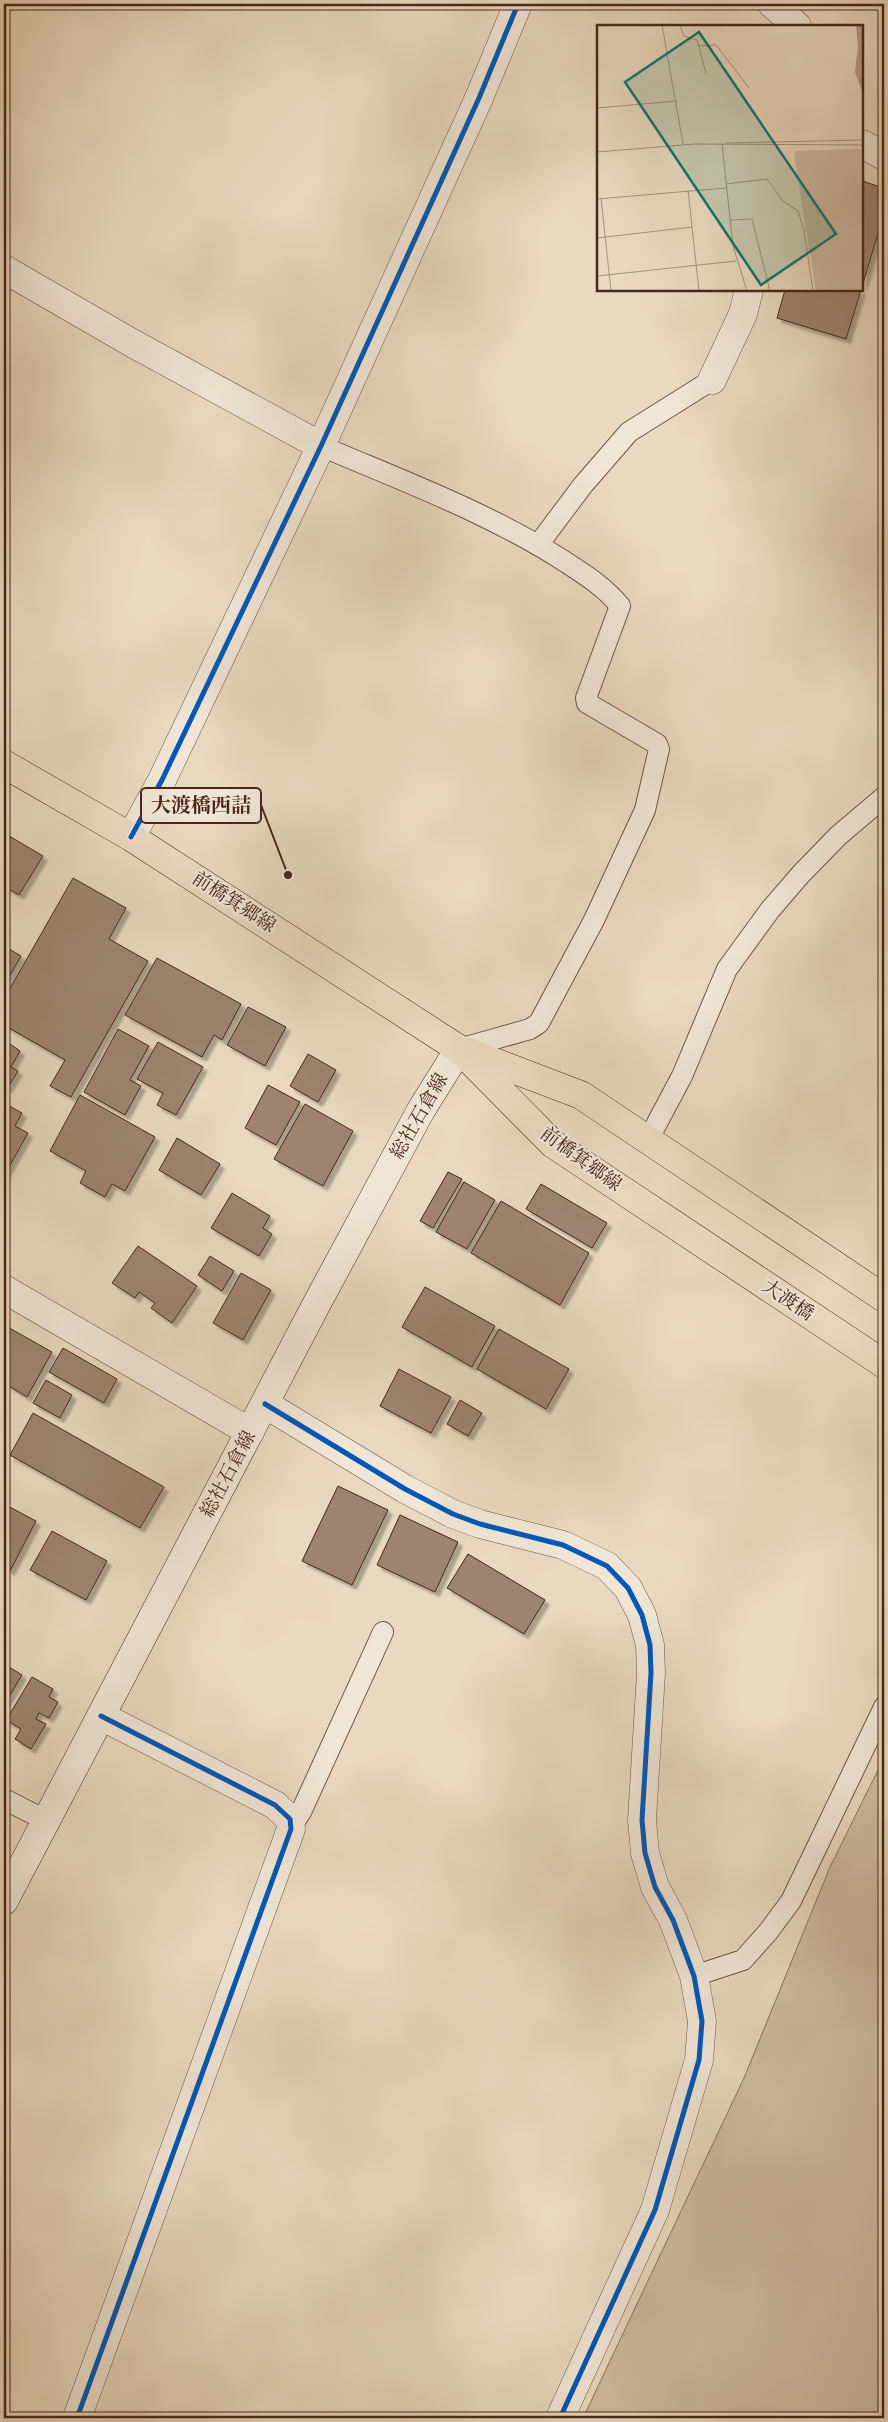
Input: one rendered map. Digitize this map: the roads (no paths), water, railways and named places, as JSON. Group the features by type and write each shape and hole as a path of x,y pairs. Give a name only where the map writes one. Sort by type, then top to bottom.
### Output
{"main road":[{"name":"前橋箕郷線","path":"4,764 130,837 459,1049 581,1095 884,1298"},
{"name":"前橋箕郷線","path":"459,1049 553,1144 691,1236"},
{"name":"大渡橋","path":"691,1236 884,1364"}],"street":[{"path":"130,837 162,780 321,446 479,98 518,4"},
{"path":"772,4 795,25"},
{"path":"863,145 884,156"},
{"path":"4,269 141,348 321,446"},
{"path":"712,380 743,314 749,291"},
{"name":"総社石倉線","path":"4,1902 45,1820 420,1110 459,1049"},
{"path":"4,1289 250,1432"},
{"path":"265,1404 430,1503 480,1524 545,1540 582,1553 606,1566 628,1588 642,1615 650,1645 651,1673 642,1820 645,1853 655,1887 673,1920 694,1976 702,2021 699,2060 655,2210 560,2418"},
{"path":"77,2418 162,2180 289,1840 291,1830 290,1819 284,1811 252,1792 101,1716"}],"lane":[{"path":"538,545 583,484 629,432 712,380"},
{"path":"321,446 482,516 538,545 601,587 620,606 586,698 588,703 658,744 659,749 645,810 594,920 539,1023 530,1029 459,1049"},
{"path":"648,1140 682,1076 728,969 770,910 802,874 838,836 884,797"},
{"path":"290,1819 297,1818 301,1812 383,1632"},
{"path":"694,1976 743,1960 791,1902 884,1707"},
{"path":"4,1798 45,1820"}],"place":[{"name":"大渡橋西詰","path":"288,875"}]}
